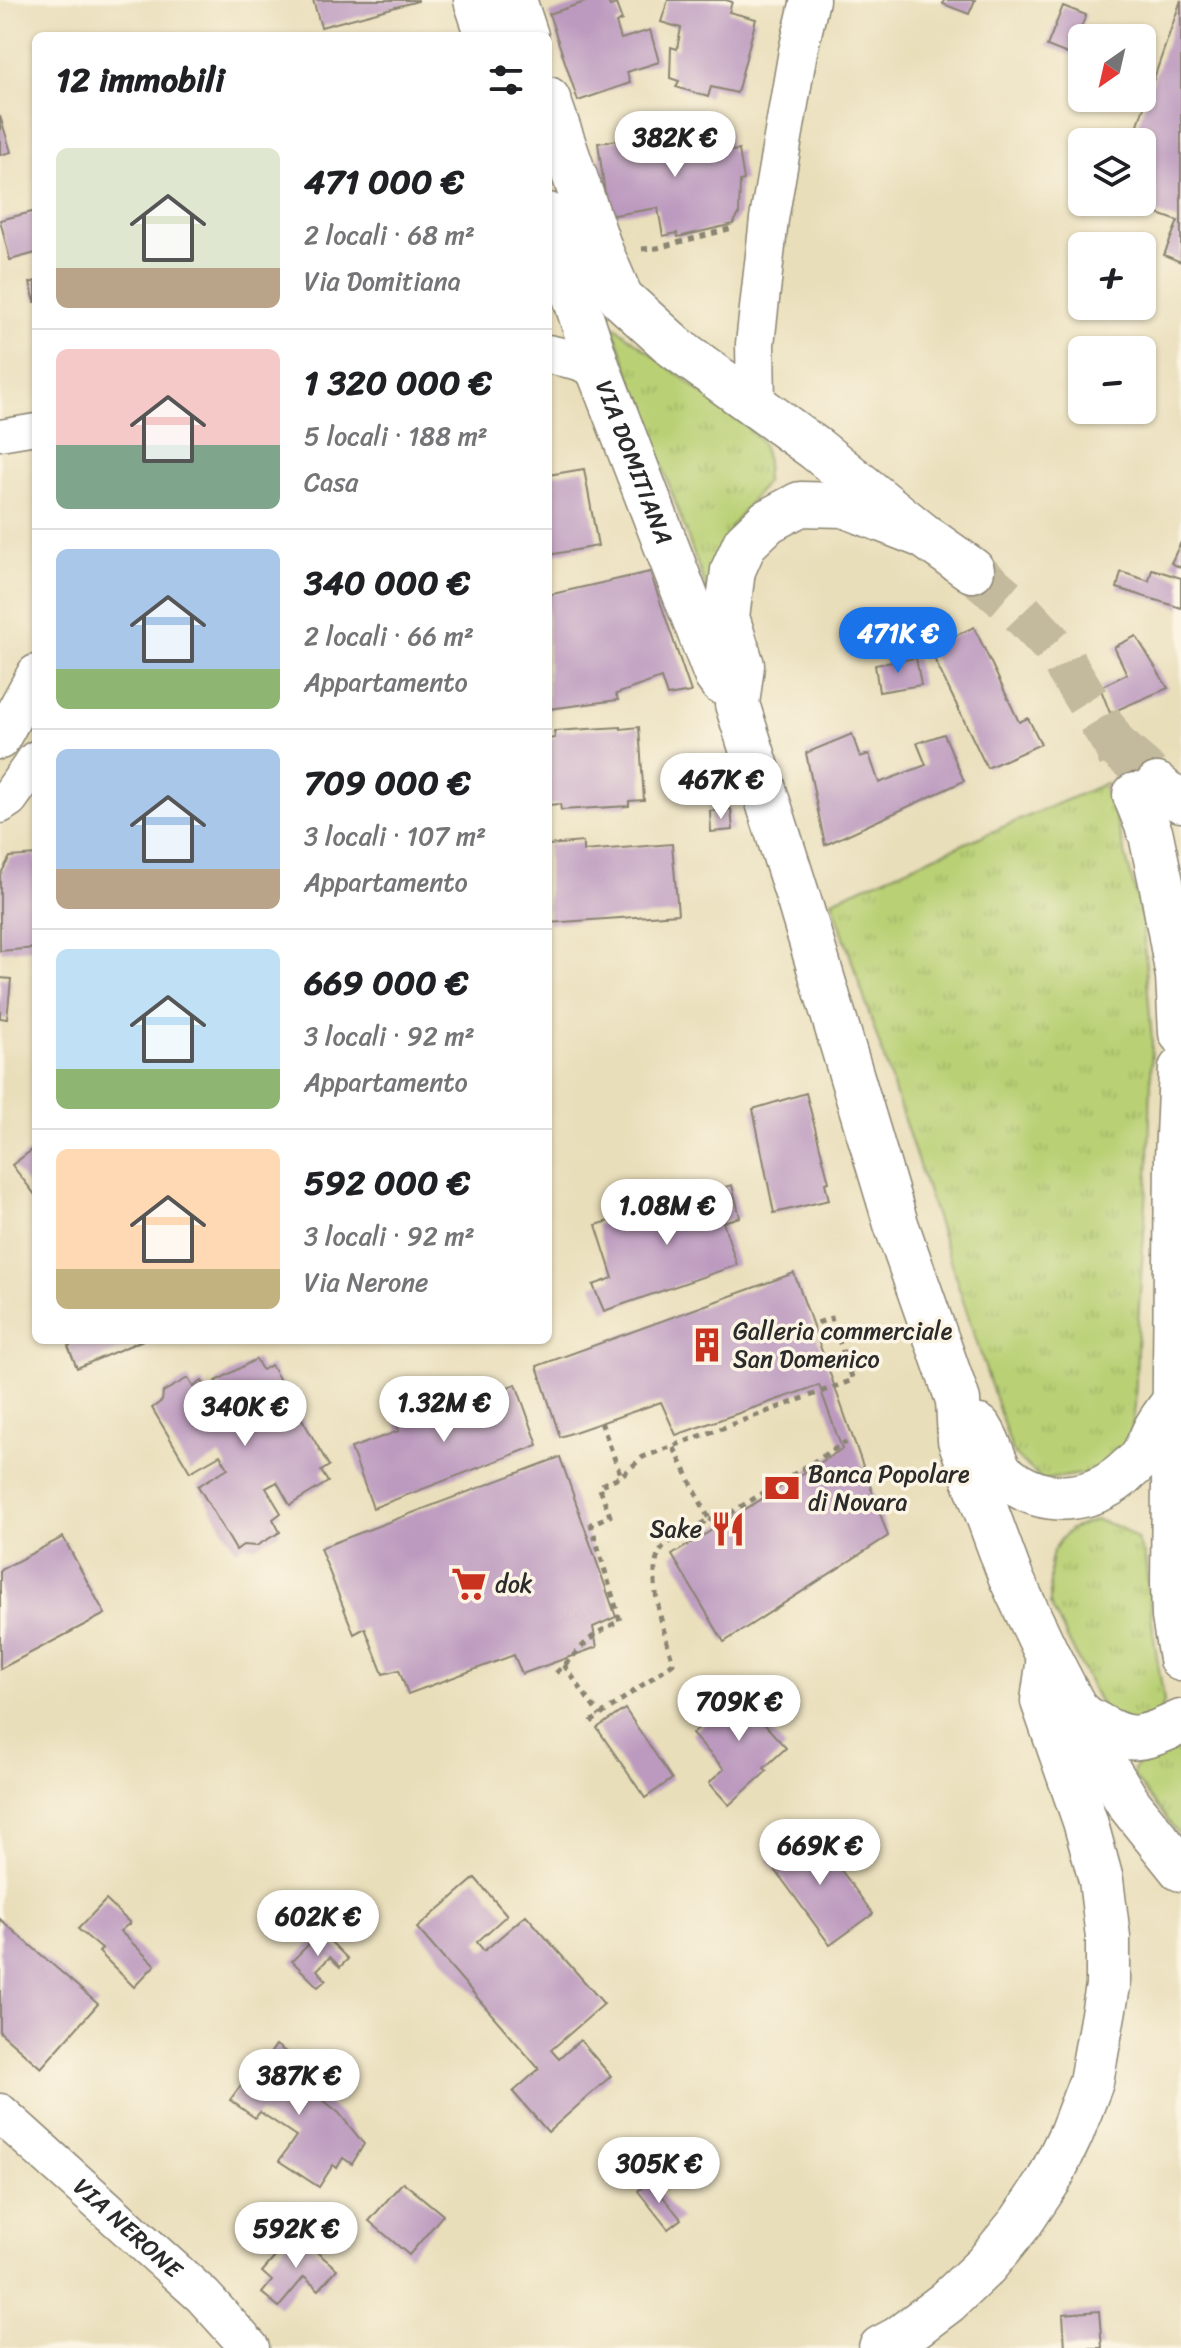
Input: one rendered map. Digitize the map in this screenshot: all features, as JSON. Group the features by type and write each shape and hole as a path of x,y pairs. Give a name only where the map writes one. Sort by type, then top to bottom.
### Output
{"main road":[{"path":"476,0 487,32"},
{"path":"514,0 525,32"},
{"path":"552,111 601,252 621,298 675,347 816,449 924,536 972,570"},
{"name":"VIA DOMITIANA","path":"552,240 561,297 599,371 716,675 737,704"},
{"path":"924,536 844,505 800,504 768,521 745,543 733,570 727,617 742,665 737,704 896,1224 958,1400 960,1440 1011,1578 1077,1713 1129,1804 1181,1869"},
{"path":"1158,793 1151,835 1179,972 1181,1033"},
{"path":"1181,1069 1177,1158 1177,1586 1174,1617 1181,1659"},
{"path":"958,1400 985,1435 1002,1474 1031,1492 1053,1498 1100,1491 1120,1479 1141,1458 1156,1427 1175,1399"},
{"path":"881,2348 947,2302 986,2265 1021,2222 1049,2180 1091,2082 1108,1986 1108,1937 1101,1880 1085,1821 1043,1701 1049,1658"},
{"path":"1077,1713 1116,1736 1135,1740 1181,1722"}],"street":[{"path":"756,404 755,344 769,219 798,51 810,0"},
{"path":"552,355 580,361 599,371"},
{"path":"0,435 32,430"},
{"path":"0,740 32,681"},
{"path":"0,804 9,798 32,766"},
{"name":"VIA NERONE","path":"0,2113 203,2296 250,2348"}],"path":[{"path":"601,252 657,248 769,219"},
{"path":"556,1673 583,1643 600,1630 620,1621 591,1524 610,1516 599,1486 621,1476 643,1457 853,1380 831,1318 812,1325"},
{"path":"601,1422 621,1476"},
{"path":"673,1446 709,1519 716,1522 846,1442"},
{"path":"591,1722 673,1663 659,1613 655,1564 662,1547 709,1519"},
{"path":"564,1665 600,1716"}],"green space":[{"path":"612,324 747,427 762,443 767,462 765,483 732,526 709,597"},
{"path":"1106,783 1142,917 1152,1041 1149,1158 1135,1406 1132,1430 1124,1451 1106,1470 1043,1480 1013,1453 832,900"},
{"path":"1096,1520 1119,1527 1137,1539 1145,1558 1164,1701 1161,1713 1131,1726 1104,1712 1050,1604 1053,1551 1070,1529"},
{"path":"1168,1749 1178,1751 1181,1761 1181,1837 1133,1776 1140,1761"}],"building":[{"path":"313,0 418,0 418,1 321,27"},
{"path":"591,0 602,0 610,6 616,4 622,20 616,23 621,39 650,30 659,62 627,72 630,83 578,101 549,14"},
{"path":"668,0 726,0 732,2 729,12 756,19 737,93 711,87 708,97 676,87 679,81 670,78 671,47 677,49 681,28 661,22"},
{"path":"944,0 975,0 969,14 943,4"},
{"path":"1181,0 1181,262 1164,255 1178,221 1156,213 1156,128 1137,128 1142,112 1156,112 1156,72"},
{"path":"1063,6 1086,15 1082,24 1068,24 1068,54 1047,46"},
{"path":"0,116 11,152 0,155"},
{"path":"695,128 696,133 729,130 731,151 739,150 744,180 740,181 739,214 733,224 678,237 677,233 663,236 658,208 608,216 598,143"},
{"path":"32,212 32,254 10,260 0,220"},
{"path":"584,469 598,546 552,554 552,474"},
{"path":"1181,542 1181,568 1171,563"},
{"path":"1152,569 1181,578 1181,608 1117,588 1121,572 1149,581"},
{"path":"650,572 691,692 667,696 661,678 616,694 618,700 552,708 552,594"},
{"path":"974,627 1019,722 1028,718 1041,744 987,768 929,648"},
{"path":"1136,636 1168,688 1110,713 1100,687 1127,674 1114,647"},
{"path":"916,658 921,685 879,692 875,665"},
{"path":"639,727 644,800 629,801 629,806 561,810 560,804 552,805 554,731"},
{"path":"852,734 860,757 869,754 879,783 926,765 917,743 944,734 964,781 825,845 806,753"},
{"path":"731,809 733,830 711,832 710,811"},
{"path":"583,842 583,851 672,844 678,914 552,923 552,845"},
{"path":"32,855 32,948 0,951 0,875 10,857"},
{"path":"0,978 11,979 7,1019 0,1018"},
{"path":"806,1093 829,1182 825,1183 829,1200 774,1213 753,1109"},
{"path":"32,1150 32,1191 12,1165"},
{"path":"732,1185 740,1217 723,1222 737,1265 604,1311 593,1285 613,1278 596,1225"},
{"path":"794,1273 888,1536 724,1642 672,1555 842,1449 819,1385 676,1435 661,1402 560,1437 537,1366"},
{"path":"73,1344 134,1344 77,1368 68,1346"},
{"path":"256,1359 262,1370 271,1365 329,1466 321,1471 328,1482 290,1505 277,1482 266,1488 281,1513 273,1519 280,1532 256,1546 243,1545 236,1550 198,1486 228,1468 220,1455 190,1472 152,1408 162,1401 163,1392 188,1378 193,1387 202,1381 220,1413 232,1406 216,1381"},
{"path":"516,1384 538,1445 373,1508 351,1448 399,1431 395,1420 460,1397 463,1403"},
{"name":"dok","path":"560,1457 616,1617 593,1627 597,1647 522,1674 514,1655 408,1694 399,1670 383,1674 365,1628 354,1634 320,1548"},
{"path":"63,1537 105,1614 0,1669 0,1570"},
{"path":"750,1686 767,1705 756,1715 786,1748 764,1768 767,1771 729,1805 709,1783 724,1769 692,1734 733,1691 738,1697"},
{"path":"625,1709 672,1779 645,1798 597,1728"},
{"path":"811,1829 873,1914 830,1945 768,1860"},
{"path":"475,1878 507,1915 477,1942 484,1951 526,1915 604,2004 551,2050 559,2059 580,2040 611,2076 548,2132 513,2092 539,2069 417,1928"},
{"path":"106,1900 130,1923 120,1931 155,1965 134,1987 99,1952 102,1949 78,1929"},
{"path":"0,1919 98,2004 41,2068 0,2032"},
{"path":"321,1932 348,1959 340,1967 330,1957 317,1970 326,1980 318,1987 292,1961"},
{"path":"276,2045 302,2064 293,2075 339,2113 364,2144 352,2164 343,2158 337,2168 333,2165 319,2187 279,2161 296,2136 260,2112 255,2118 230,2100 258,2062 262,2065"},
{"path":"650,2181 681,2219 668,2229 638,2191"},
{"path":"403,2182 443,2215 409,2255 369,2221"},
{"path":"295,2234 337,2269 319,2290 304,2277 279,2307 262,2293 272,2281 262,2272"},
{"path":"1099,2311 1102,2348 1065,2348 1063,2314"}],"tunnel":[{"path":"972,570 1019,610 1054,647 1115,745 1135,795"},
{"path":"1115,745 1157,785"}],"place":[{"name":"Galleria commerciale San Domenico","path":"707,1345"},
{"name":"Banca Popolare di Novara","path":"782,1488"},
{"name":"Sake","path":"728,1529"},
{"name":"dok","path":"469,1584"}]}
